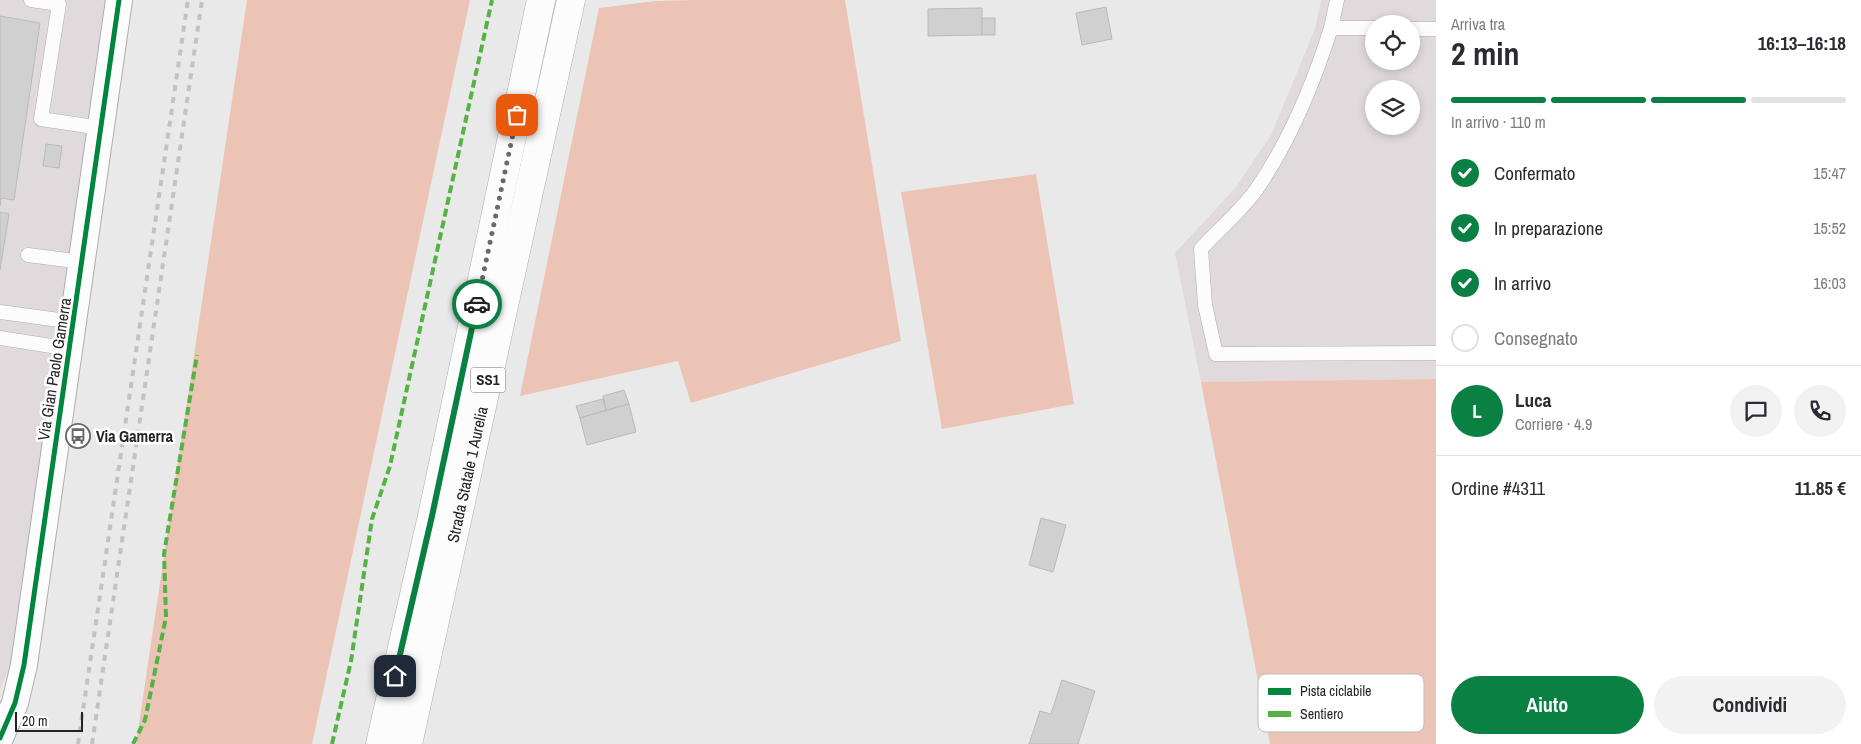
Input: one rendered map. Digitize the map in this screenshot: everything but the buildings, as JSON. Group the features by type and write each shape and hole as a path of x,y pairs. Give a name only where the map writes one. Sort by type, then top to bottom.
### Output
{"highway":[{"name":"Strada Statale 1 Aurelia","path":"380,744 432,516 541,0"},
{"name":"Strada Statale 1 Aurelia","path":"408,744 571,5"}],"street":[{"name":"Via Gian Paolo Gamerra","path":"0,738 15,704 24,665 119,0"}],"lane":[{"path":"31,0 59,4 41,119 101,128"},
{"path":"1338,0 1314,82 1287,138 1255,191 1201,249 1205,305 1216,354 1436,353"},
{"path":"1331,28 1365,28"},
{"path":"1420,28 1436,29"},
{"path":"28,254 82,262"},
{"path":"0,312 74,322"},
{"path":"0,338 70,349"}],"shaded area":[{"path":"0,0 105,0 76,261 12,661 0,690"},
{"path":"247,0 470,0 312,744 136,744"},
{"path":"845,0 901,341 691,403 678,361 520,396 599,8 656,1"},
{"path":"1321,0 1436,0 1436,379 1201,382 1175,253 1236,187 1271,135 1315,29"},
{"path":"1036,174 1074,404 942,429 901,192"},
{"path":"1436,379 1436,744 1270,744 1268,732 1424,732 1424,674 1258,674 1258,681 1201,382"}],"railway":[{"path":"78,744 188,0"},
{"path":"92,744 202,0"}],"marked path":[{"path":"332,744 351,661 372,519 390,466 492,0"},
{"path":"133,744 145,720 166,617 164,554 197,355"}],"cycle path":[{"path":"0,738 15,703 24,665 119,0"}],"way so far":[{"path":"477,304 517,115"}],"place":[{"name":"Via Gamerra","path":"78,436"}],"route":[{"path":"395,676 432,516 477,304"}]}
